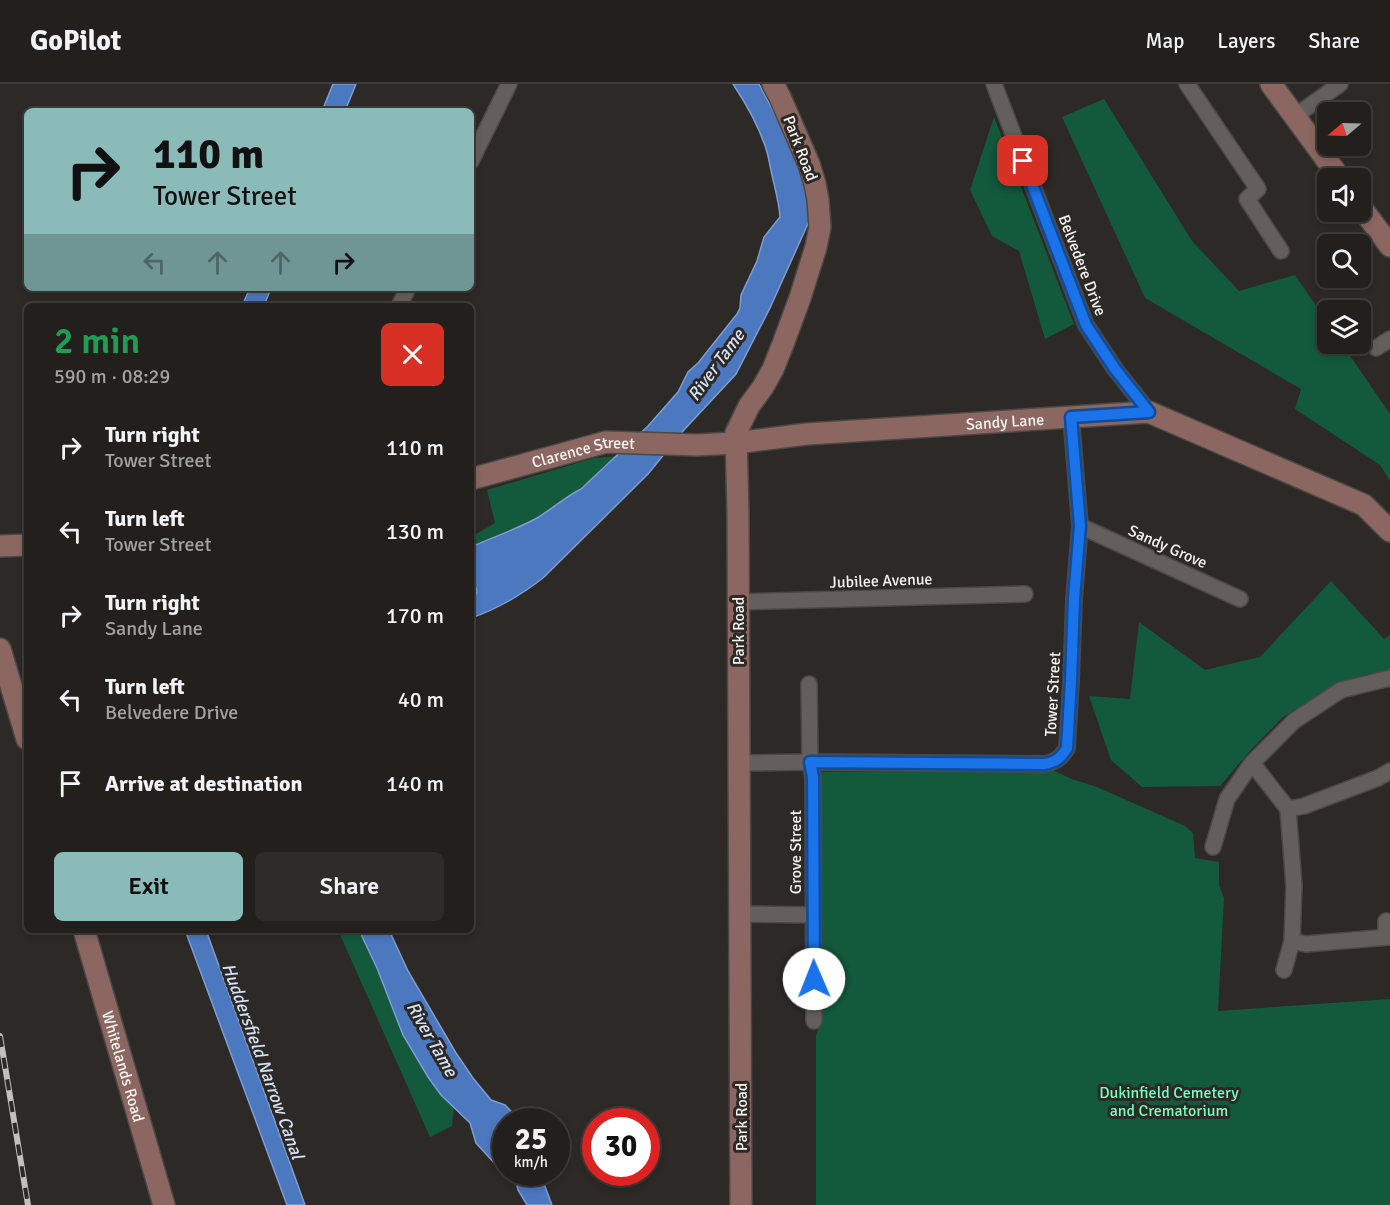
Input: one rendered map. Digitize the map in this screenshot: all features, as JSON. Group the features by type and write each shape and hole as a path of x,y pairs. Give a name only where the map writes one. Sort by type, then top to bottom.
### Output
{"main road":[{"name":"Park Road","path":"741,1205 738,514 735,443 739,424 773,369 783,344 816,247 820,226 818,200 809,164 780,97 772,84"},
{"path":"1271,84 1332,168"},
{"path":"1371,221 1390,246"},
{"name":"Sandy Lane","path":"697,444 735,443 807,434 1149,412 1364,505 1390,531"},
{"name":"Clarence Street","path":"474,478 606,442 697,444"},
{"path":"0,546 24,544"},
{"path":"0,649 24,729"},
{"name":"Whitelands Road","path":"85,933 164,1205"}],"street":[{"path":"474,154 509,84"},
{"name":"Belvedere Drive","path":"994,84 1086,325 1115,369 1149,412"},
{"path":"1186,84 1258,189 1246,199 1281,251"},
{"path":"1294,117 1340,84"},
{"path":"1376,348 1390,339"},
{"name":"Tower Street","path":"739,763 1044,764 1061,757 1067,748 1080,526 1071,417"},
{"name":"Sandy Grove","path":"1080,526 1240,599"},
{"name":"Jubilee Avenue","path":"738,602 1025,594"},
{"path":"1213,847 1227,799 1252,763 1294,721 1341,690 1390,678"},
{"name":"Grove Street","path":"808,684 810,762 813,777 814,1021"},
{"path":"1252,763 1288,809 1294,886 1292,941 1284,970"},
{"path":"1288,809 1304,806 1378,778 1390,771"},
{"path":"741,914 813,915"},
{"path":"1292,941 1306,944 1388,937 1386,921"}],"green space":[{"path":"1104,99 1192,241 1239,291 1295,275 1317,307 1317,354 1349,354 1390,414 1390,481 1380,465 1295,409 1301,389 1145,298 1062,117"},
{"path":"994,117 1074,324 1045,339 1019,251 992,236 970,190"},
{"path":"618,456 556,506 515,529 474,546 474,535 495,523 487,490 594,458"},
{"path":"1331,581 1384,639 1390,635 1390,670 1340,682 1283,717 1220,786 1142,787 1111,760 1089,696 1130,699 1139,622 1205,670 1260,657"},
{"name":"Dukinfield Cemetery and Crematorium","path":"1050,769 1185,826 1193,833 1195,858 1219,862 1219,885 1224,898 1218,1011 1390,999 1390,1205 816,1205 816,1036 820,1023 821,772"},
{"path":"339,933 360,933 377,968 403,1035 441,1095 454,1107 452,1126 430,1137"}],"water":[{"path":"333,84 356,84 346,108 323,108"},
{"name":"River Tame","path":"733,84 759,84 798,163 811,217 770,308 736,374 683,431 648,474 543,578 509,601 474,617 474,597 477,592 474,588 474,546 537,518 581,489 648,426 678,392 688,372 698,363 737,314 741,295 757,261 764,237 780,217 768,155 753,117"},
{"path":"249,291 270,291 265,303 243,303"},
{"path":"186,933 207,933 305,1205 287,1205"},
{"name":"River Tame","path":"360,933 390,933 408,971 456,1053 491,1100 508,1108 492,1108 492,1161 476,1143 470,1123 441,1095 428,1077 403,1035 377,968"},
{"path":"517,1186 545,1186 552,1205 527,1205"}],"railway":[{"path":"0,1036 28,1205"}],"route":[{"path":"814,979 813,777 810,762 1044,764 1056,761 1067,748 1080,526 1071,417 1149,412 1115,369 1086,325 1023,161"}],"water label":[{"name":"Huddersfield Narrow Canal","path":"263,1061"}]}
